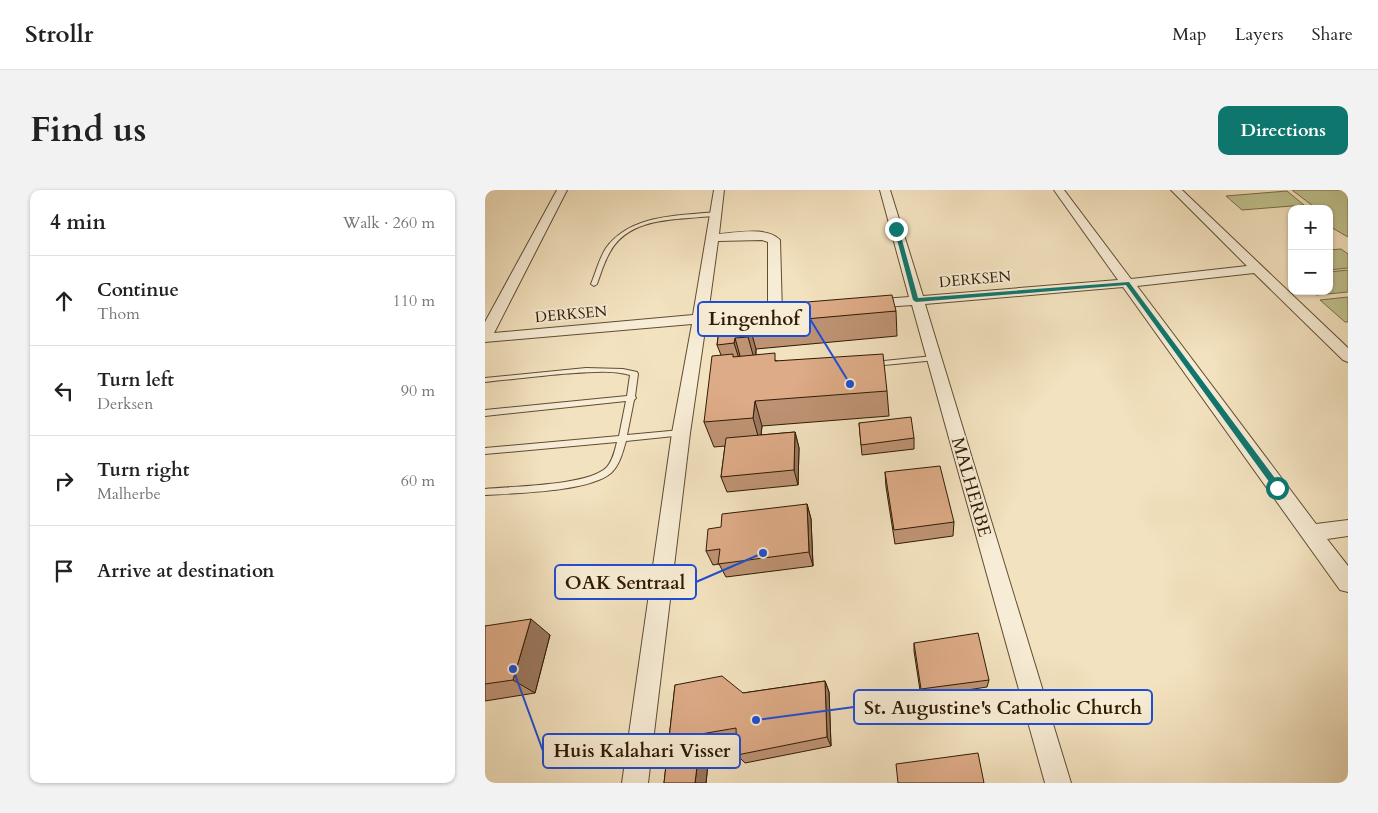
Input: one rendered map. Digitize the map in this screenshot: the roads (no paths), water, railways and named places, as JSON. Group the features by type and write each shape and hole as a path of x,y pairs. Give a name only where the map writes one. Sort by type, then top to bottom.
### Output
{"street":[{"path":"485,337 562,190"},
{"path":"635,783 681,433 719,190"},
{"name":"MALHERBE","path":"885,190 1058,783"},
{"path":"1059,190 1348,584"},
{"path":"1176,190 1348,357"},
{"name":"DERKSEN","path":"485,337 770,313 774,240 763,236 713,238"},
{"name":"DERKSEN","path":"859,305 1127,283 1258,269"},
{"path":"1311,533 1348,528"}],"lane":[{"path":"594,284 608,249 619,236 631,229 645,222 660,219 716,214"},
{"path":"864,365 933,358"},
{"path":"485,380 604,370 627,370 634,374 632,398 622,438 610,469 598,477 577,483 485,492"},
{"path":"485,413 632,398"},
{"path":"485,452 681,433"}],"place":[{"name":"Lingenhof","path":"850,384"},
{"name":"OAK Sentraal","path":"763,553"},
{"name":"Huis Kalahari Visser","path":"513,669"},
{"name":"St. Augustine's Catholic Church","path":"756,720"}]}
